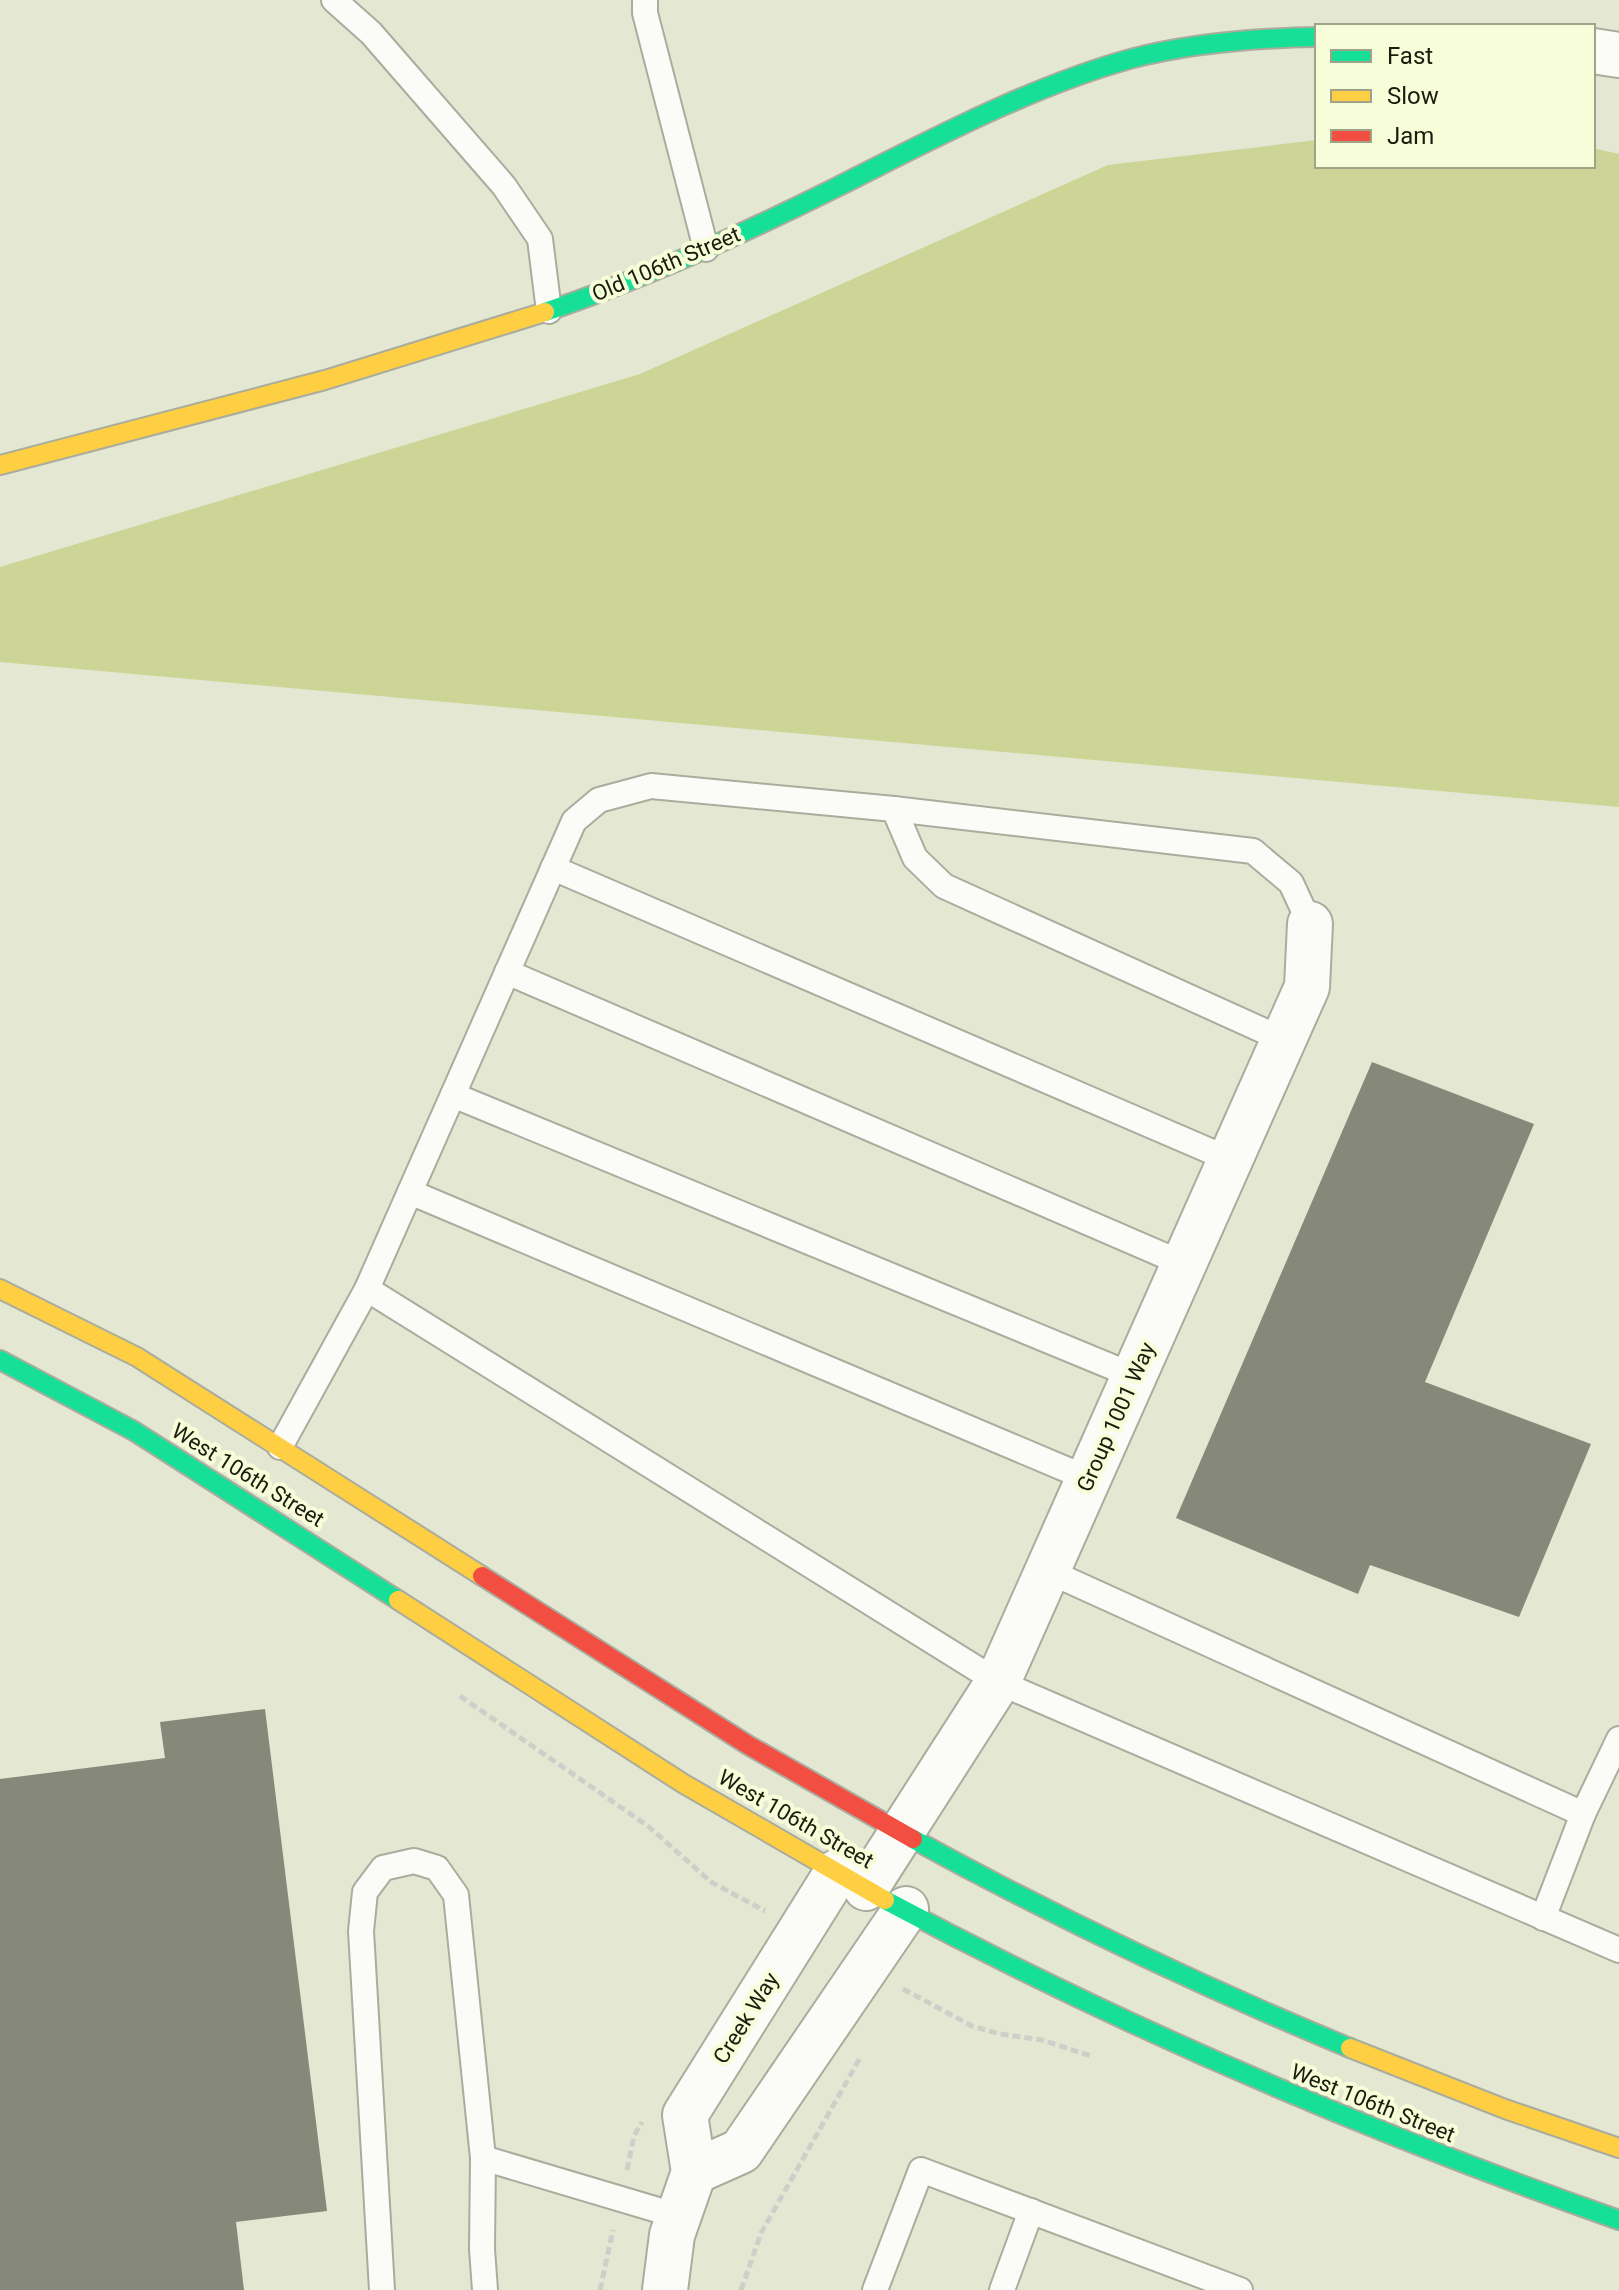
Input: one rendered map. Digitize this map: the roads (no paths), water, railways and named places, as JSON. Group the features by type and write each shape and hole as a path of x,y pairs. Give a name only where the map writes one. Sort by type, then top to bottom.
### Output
{"street":[{"name":"Old 106th Street","path":"0,465 294,388 549,311 648,275 928,140 1086,74 1143,56 1211,44 1315,37"},
{"path":"1595,51 1619,55"},
{"name":"Group 1001 Way","path":"852,1880 902,1835 998,1682 1307,987 1310,924"},
{"name":"West 106th Street","path":"0,1289 137,1357 748,1745 902,1835 1088,1933 1207,1989 1483,2102 1619,2148"},
{"name":"West 106th Street","path":"0,1360 134,1431 664,1771 757,1827 1054,1989 1197,2056 1494,2177 1619,2220"},
{"name":"Creek Way","path":"665,2290 672,2235 694,2172 685,2115 852,1880"},
{"path":"694,2172 741,2151 906,1909"}],"lane":[{"path":"334,0 371,33 504,186 540,239 549,311"},
{"path":"645,0 645,13 706,249"},
{"path":"280,1447 367,1289 574,821 599,800 651,786 894,809 1253,851 1291,883 1310,924"},
{"path":"894,809 915,858 944,886 1284,1040"},
{"path":"553,868 1231,1160"},
{"path":"507,972 1184,1264"},
{"path":"453,1095 1134,1376"},
{"path":"410,1192 1089,1479"},
{"path":"367,1289 998,1682 1619,1950"},
{"path":"1048,1571 1583,1814"},
{"path":"1543,1918 1583,1814 1619,1739"},
{"path":"382,2290 361,1931 365,1892 383,1868 414,1861 437,1868 456,1895 483,2158 485,2290"},
{"path":"483,2158 678,2216"},
{"path":"875,2290 921,2170 1240,2290"},
{"path":"1002,2290 1031,2211"}]}
